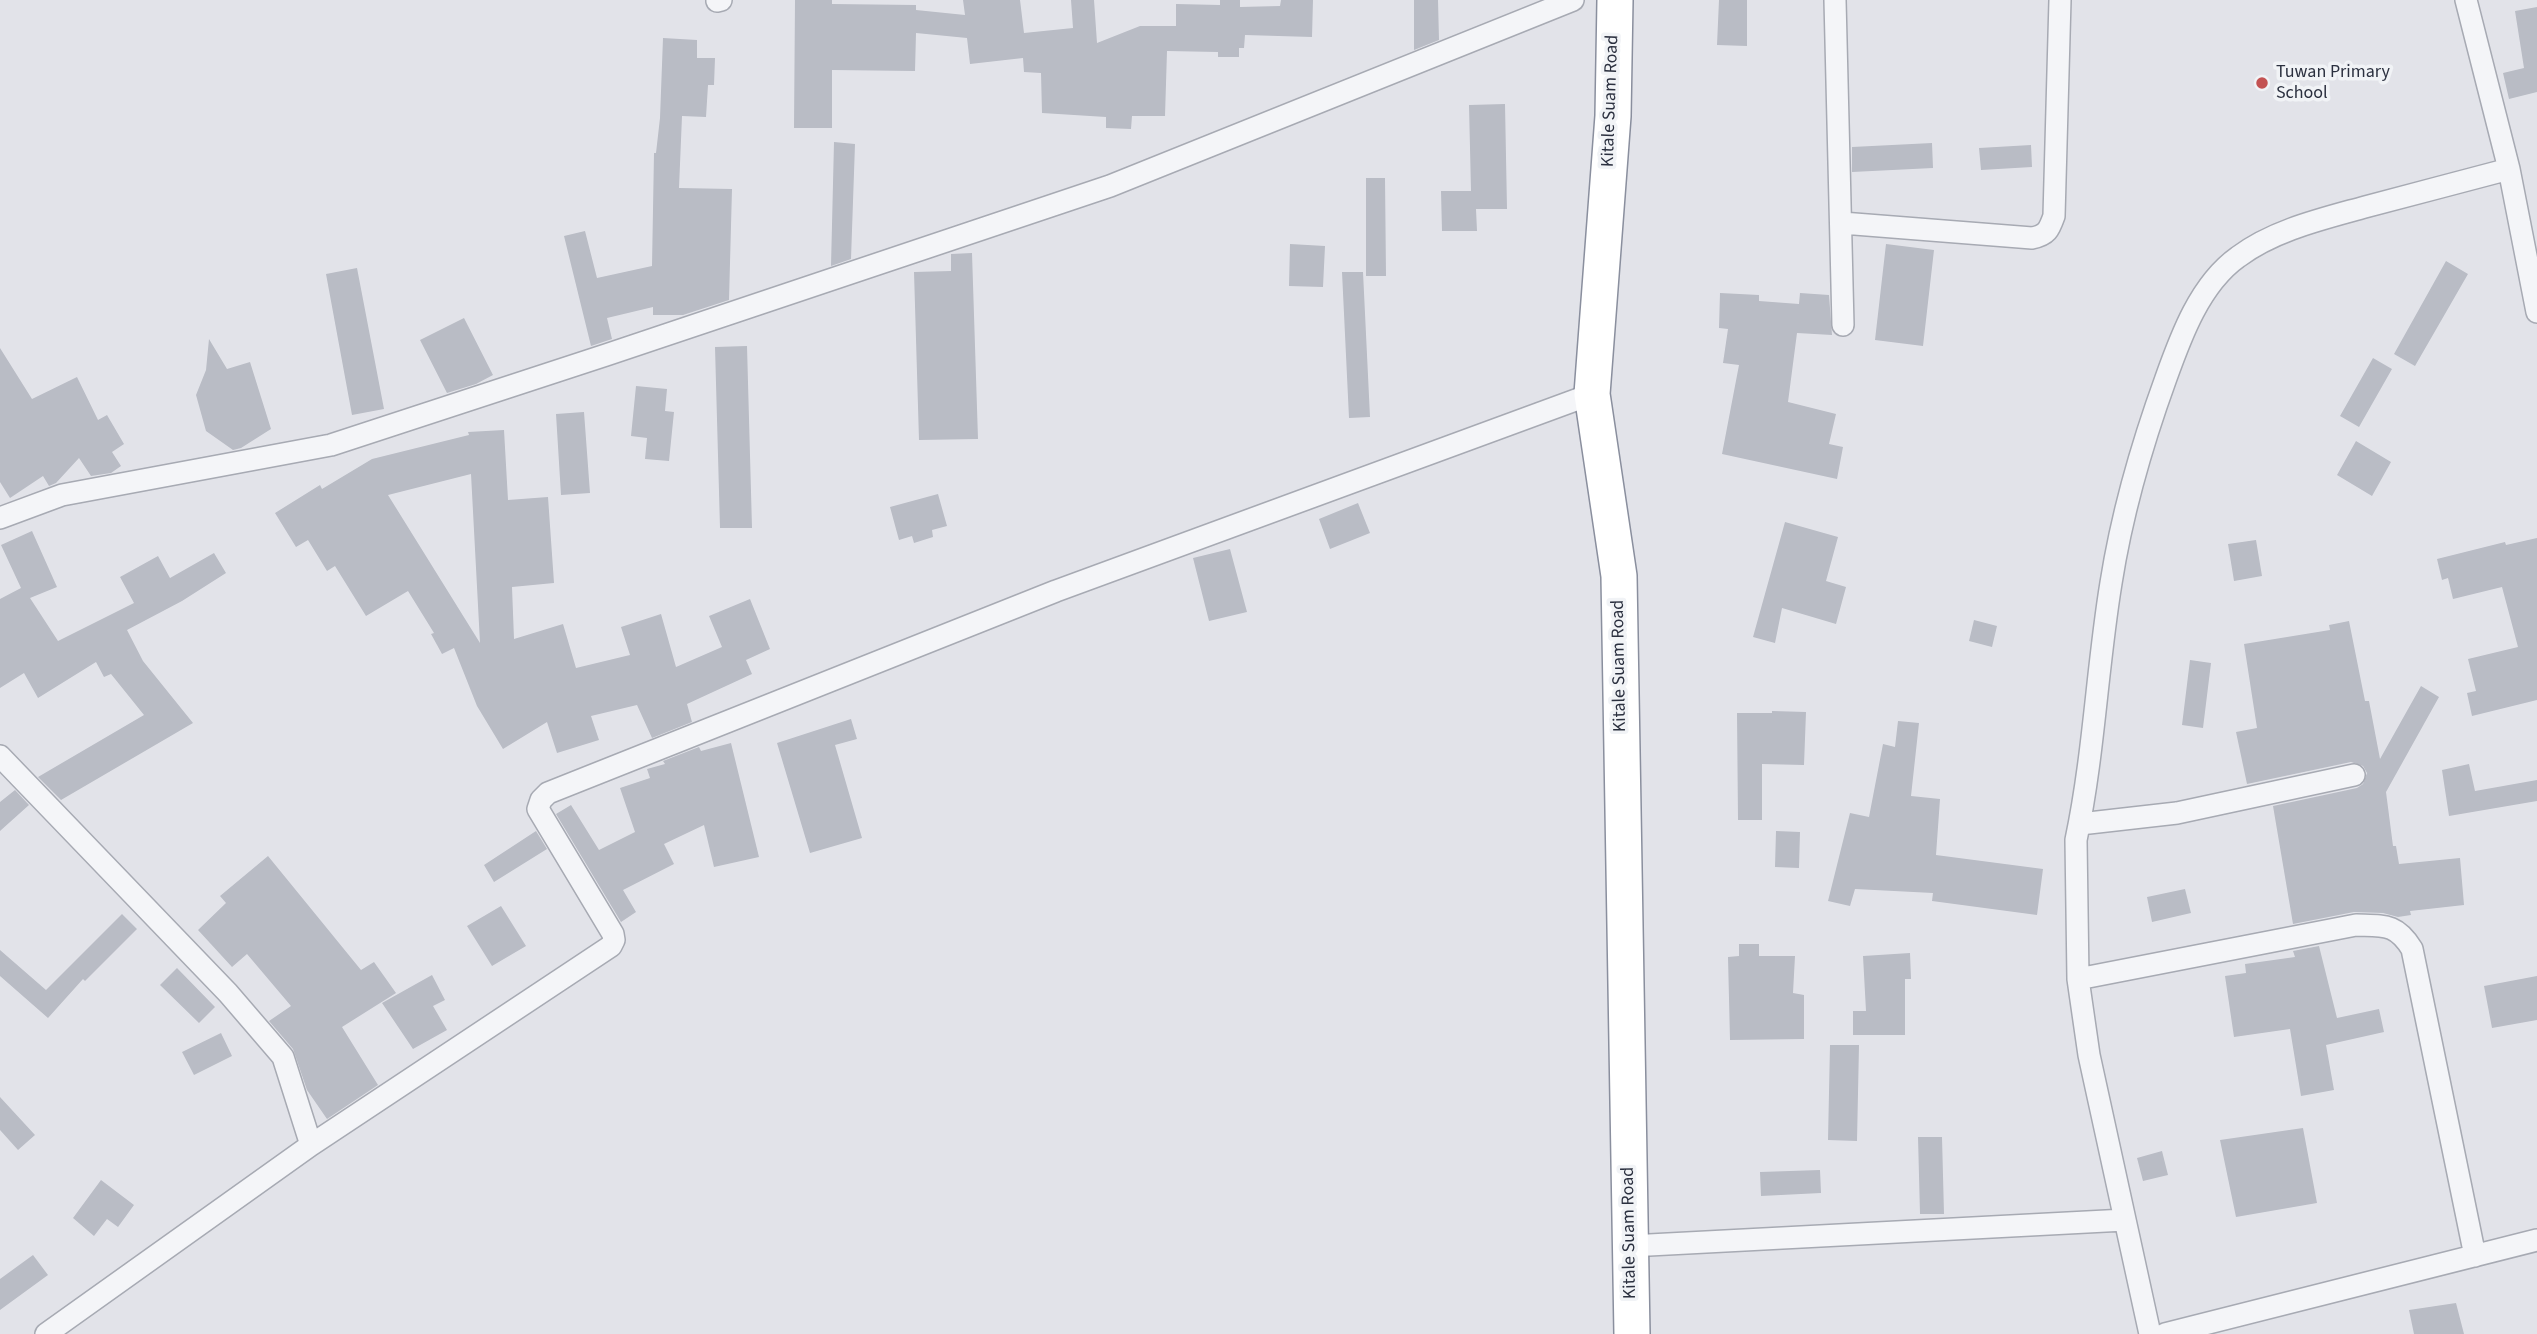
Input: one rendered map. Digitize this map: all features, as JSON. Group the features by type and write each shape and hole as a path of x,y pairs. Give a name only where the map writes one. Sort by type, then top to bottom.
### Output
{"highway":[{"name":"Kitale Suam Road","path":"1615,0 1613,116 1592,394 1619,576 1632,1334"}],"street":[{"path":"0,519 62,495 331,445 619,350 1110,186 1573,0"},
{"path":"1835,0 1843,325"},
{"path":"1842,223 2032,238 2043,236 2049,231 2054,216 2060,0"},
{"path":"2466,0 2509,169 2537,312"},
{"path":"2150,1334 2089,1055 2078,979 2075,881 2076,840 2111,582 2128,502 2152,418 2176,348 2196,309 2220,271 2261,242 2320,220 2509,169"},
{"path":"46,1334 311,1145 611,946 613,934 538,809 541,800 548,793 1056,591 1592,394"},
{"path":"0,756 228,993 283,1057 311,1145"},
{"path":"2080,824 2177,813 2354,775"},
{"path":"2078,979 2356,925 2384,926 2403,934 2412,948 2475,1256"},
{"path":"1630,1246 2125,1220"},
{"path":"2165,1334 2537,1240"}],"building":[{"path":"795,0 832,0 832,4 916,5 916,10 965,15 963,0 1020,0 1024,33 1073,28 1071,0 1094,0 1097,43 1140,26 1176,26 1176,4 1220,5 1220,0 1240,0 1240,7 1280,6 1281,0 1313,0 1312,37 1245,35 1244,48 1239,48 1239,57 1218,57 1218,52 1167,51 1165,116 1132,116 1131,129 1106,128 1106,117 1042,113 1041,73 1024,72 1023,58 970,64 967,38 916,33 915,71 832,70 832,128 794,128"},
{"path":"1414,0 1438,0 1439,40 1414,50"},
{"path":"1719,0 1747,0 1747,46 1717,45"},
{"path":"2537,7 2537,92 2509,99 2503,73 2524,68 2515,11"},
{"path":"663,38 697,40 697,58 715,58 714,85 708,85 706,117 682,116 679,188 732,189 729,300 683,315 653,315 653,307 607,318 612,339 591,346 564,236 585,231 597,278 652,266 654,153 660,118"},
{"path":"1505,104 1507,209 1476,209 1477,231 1442,231 1441,191 1471,191 1469,105"},
{"path":"834,142 855,144 851,259 831,266"},
{"path":"1932,143 1933,168 1852,172 1852,147"},
{"path":"2031,145 2032,167 1981,170 1979,148"},
{"path":"1366,178 1385,178 1386,276 1366,276"},
{"path":"1290,244 1325,246 1323,287 1289,286"},
{"path":"1886,244 1934,250 1923,346 1875,340"},
{"path":"972,253 978,439 919,440 914,272 951,271 951,254"},
{"path":"2446,261 2468,274 2415,366 2394,354"},
{"path":"357,268 384,409 352,415 326,274"},
{"path":"1342,272 1363,272 1370,417 1349,418"},
{"path":"1720,293 1759,295 1759,301 1799,304 1800,293 1829,295 1832,335 1797,333 1788,402 1836,414 1829,444 1843,447 1837,479 1722,454 1739,365 1723,363 1728,329 1719,328"},
{"path":"464,318 493,375 476,384 447,393 420,340"},
{"path":"209,339 227,369 250,362 271,429 241,448 233,450 206,431 196,395 206,370"},
{"path":"747,346 752,528 720,528 715,347"},
{"path":"0,348 32,399 77,377 98,420 107,415 124,444 112,452 121,466 111,473 91,476 79,458 56,483 49,486 43,476 10,498 0,482"},
{"path":"2373,358 2392,369 2359,427 2340,416"},
{"path":"636,386 667,389 665,411 674,412 669,461 645,459 647,438 631,436"},
{"path":"584,412 590,493 561,495 556,414"},
{"path":"504,430 508,500 548,497 554,583 512,587 514,639 563,624 576,668 630,655 621,627 661,614 676,667 722,647 709,616 750,599 770,649 746,660 752,674 687,704 692,722 652,738 637,705 591,716 599,740 557,753 547,722 503,749 477,706 454,648 442,654 431,634 434,633 408,591 366,616 335,566 327,571 308,540 296,547 275,513 320,485 322,489 372,459 469,435 468,432","holes":["471,474 480,643 388,495"]},
{"path":"2356,441 2391,462 2372,496 2337,475"},
{"path":"938,494 947,526 932,530 933,537 914,543 912,536 899,540 890,507"},
{"path":"1358,503 1370,533 1330,549 1319,519"},
{"path":"1785,522 1838,537 1826,581 1846,587 1836,624 1782,608 1775,643 1753,637"},
{"path":"32,531 57,587 30,598 58,641 134,603 120,577 158,556 170,578 214,553 226,573 182,601 127,630 143,661 193,723 61,800 38,777 144,715 111,674 104,677 96,662 38,698 24,673 0,688 0,599 21,588 1,545"},
{"path":"2537,538 2537,700 2472,716 2467,693 2476,691 2468,659 2518,647 2502,587 2453,599 2448,578 2442,580 2437,559 2505,542 2506,545"},
{"path":"2256,540 2262,576 2234,581 2228,544"},
{"path":"1230,549 1247,612 1209,621 1193,558"},
{"path":"1974,620 1997,626 1992,647 1969,641"},
{"path":"2349,621 2380,759 2421,686 2439,697 2386,792 2393,846 2396,846 2399,864 2460,858 2464,905 2410,911 2411,915 2398,917 2383,913 2354,912 2293,924 2273,806 2357,788 2363,784 2367,773 2363,766 2351,762 2247,784 2236,732 2257,728 2244,644 2330,630 2329,625"},
{"path":"2190,660 2211,663 2203,728 2182,725"},
{"path":"1806,712 1804,765 1762,764 1762,820 1738,820 1737,713"},
{"path":"851,719 857,739 835,745 862,838 810,853 777,743"},
{"path":"1898,721 1919,723 1911,796 1940,799 1936,855 2043,869 2037,915 1932,901 1933,893 1855,889 1850,906 1828,901 1850,813 1869,817 1883,744 1895,747"},
{"path":"731,743 759,857 714,867 704,825 664,844 674,864 623,890 636,912 621,922 556,814 571,805 599,850 635,832 620,788 650,778 647,769 665,764 663,761 699,747 701,751"},
{"path":"2469,764 2475,791 2537,780 2537,801 2449,816 2442,770"},
{"path":"15,790 29,805 0,831 0,802"},
{"path":"536,831 547,849 494,882 484,865"},
{"path":"1776,831 1800,832 1799,868 1775,867"},
{"path":"268,856 361,970 374,962 396,993 342,1027 378,1085 327,1119 307,1090 293,1049 269,1021 291,1006 247,954 232,967 198,930 226,903 220,896"},
{"path":"2185,889 2191,913 2152,922 2147,897"},
{"path":"501,906 526,946 492,966 467,926"},
{"path":"122,914 137,929 85,981 83,979 48,1018 0,976 0,950 46,990"},
{"path":"1739,944 1759,944 1759,956 1795,956 1793,993 1804,995 1804,1039 1730,1040 1728,957 1739,956"},
{"path":"2319,946 2337,1018 2379,1009 2384,1032 2326,1045 2334,1090 2301,1096 2290,1029 2234,1037 2225,976 2246,973 2245,964 2295,957 2293,951"},
{"path":"1910,953 1911,979 1905,979 1905,1035 1853,1035 1853,1011 1866,1011 1863,956"},
{"path":"177,968 215,1007 199,1023 160,985"},
{"path":"432,975 445,1000 433,1006 447,1030 413,1049 382,1003"},
{"path":"2537,976 2537,1020 2492,1028 2484,986"},
{"path":"221,1033 232,1056 194,1075 182,1052"},
{"path":"1830,1045 1859,1045 1857,1141 1828,1140"},
{"path":"0,1097 35,1135 18,1150 0,1130"},
{"path":"2303,1128 2317,1203 2236,1217 2220,1140"},
{"path":"1918,1137 1942,1137 1944,1214 1920,1214"},
{"path":"2162,1151 2168,1175 2143,1181 2137,1158"},
{"path":"1820,1170 1821,1193 1761,1196 1760,1172"},
{"path":"101,1180 134,1205 118,1227 107,1219 94,1236 73,1218"},
{"path":"33,1255 48,1275 0,1310 0,1279"},
{"path":"2456,1303 2464,1334 2414,1334 2409,1310"}],"place":[{"name":"Tuwan Primary School","path":"2262,83"}]}
